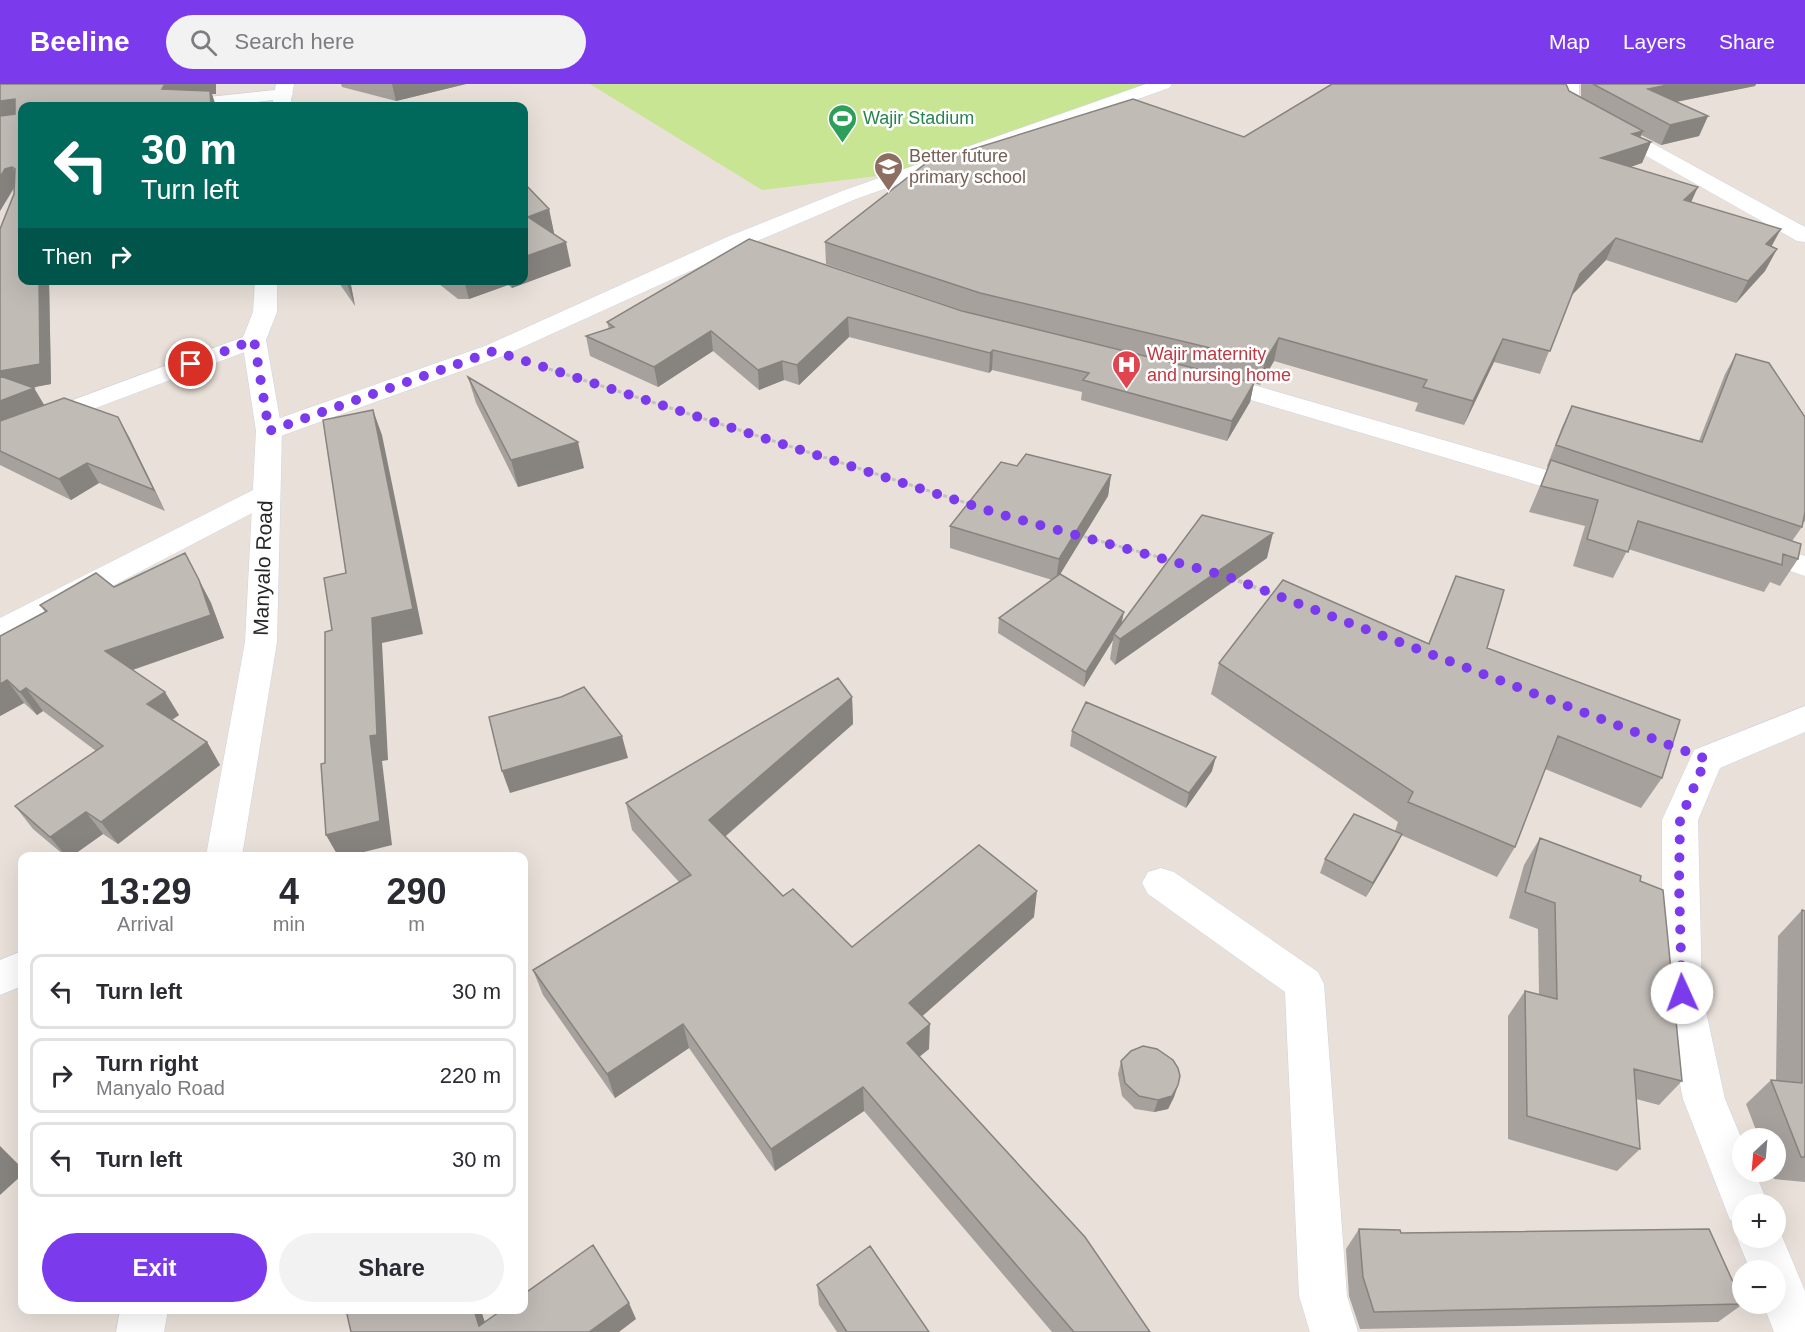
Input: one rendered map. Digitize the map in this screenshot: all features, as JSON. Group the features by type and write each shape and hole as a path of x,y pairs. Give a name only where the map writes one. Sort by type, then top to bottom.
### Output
{"street":[{"path":"269,431 494,351 735,242 849,195 1163,84"},
{"path":"1570,84 1570,105 1805,236"},
{"path":"217,102 283,95"},
{"path":"735,242 769,254"},
{"path":"0,436 254,340 266,312 266,285"},
{"name":"Manyalo Road","path":"225,852 261,642 269,431 254,340"},
{"path":"1189,375 1548,478 1604,497"},
{"path":"0,631 265,495"},
{"path":"1727,539 1805,566"},
{"path":"1742,1194 1704,1099 1682,993 1680,820 1706,759 1805,718"},
{"path":"1161,884 1304,984 1323,1296 1335,1332"},
{"path":"0,978 18,970"},
{"path":"1786,1303 1798,1332"},
{"path":"140,1332 143,1314"}],"path":[{"path":"494,351 977,507"},
{"path":"1068,532 1181,564"},
{"path":"1226,576 1281,597"}],"green space":[{"name":"Wajir Stadium","path":"590,84 1174,84 919,171 762,190"}],"building":[{"path":"0,84 165,84 162,89 210,91 211,102 18,102 18,285 39,285 40,364 0,371 0,229 14,194 15,169 12,167 5,169 0,177 0,116 15,114 15,99 0,101"},
{"path":"1332,84 1566,84 1569,91 1643,131 1632,134 1651,142 1601,158 1698,187 1684,200 1781,229 1766,244 1777,249 1748,281 1616,238 1580,274 1550,351 1503,339 1473,401 1423,387 1427,380 1279,338 1265,361 980,293 825,242 925,164 1133,99 1244,137"},
{"path":"1593,84 1672,84 1648,89 1708,116 1670,125"},
{"path":"528,187 549,209 528,217"},
{"path":"528,217 566,242 528,256"},
{"path":"749,239 962,311 1254,383 1232,421 1083,380 1089,373 993,350 990,353 848,317 797,365 782,361 758,370 711,331 654,367 586,336 614,327 607,322"},
{"path":"1736,354 1769,363 1805,417 1805,512 1802,527 1556,445 1572,406 1702,442"},
{"path":"0,376 34,388 0,401"},
{"path":"468,377 578,442 511,460"},
{"path":"64,398 118,417 154,490 87,463 59,479 0,451 0,421"},
{"path":"373,410 413,609 372,618 377,735 370,736 380,821 326,835 321,764 325,763 325,632 332,630 324,578 346,573 323,420"},
{"path":"1026,454 1111,475 1059,559 950,526 1001,462 1017,466"},
{"path":"1551,460 1801,544 1798,559 1783,554 1782,565 1638,521 1628,552 1587,539 1598,500 1541,486"},
{"path":"1202,515 1273,533 1120,639 1114,634"},
{"path":"185,553 199,580 211,615 105,651 165,692 147,704 207,742 101,822 86,812 50,837 15,806 103,746 26,688 20,692 7,680 0,684 0,636 47,611 40,605 96,573 114,587"},
{"path":"1060,574 1124,612 1086,672 999,618"},
{"path":"1456,576 1504,590 1487,648 1680,720 1662,778 1558,736 1515,847 1408,802 1413,792 1219,663 1283,580 1429,644"},
{"path":"838,678 852,697 709,820 783,896 793,889 852,947 979,845 1037,891 909,1003 930,1024 907,1043 1085,1237 1150,1332 1074,1332 863,1087 771,1149 683,1024 607,1074 533,970 691,875 626,803"},
{"path":"584,687 622,736 502,771 489,717 561,697"},
{"path":"1086,702 1216,757 1189,793 1072,731"},
{"path":"1354,814 1402,834 1373,883 1325,859"},
{"path":"1540,838 1641,876 1640,881 1663,890 1682,1081 1634,1069 1640,1149 1527,1116 1525,991 1557,999 1555,903 1525,892"},
{"path":"1802,910 1805,911 1805,1157 1801,1157 1771,1080 1802,1083"},
{"path":"1143,1046 1157,1049 1173,1060 1178,1068 1180,1076 1172,1096 1158,1100 1139,1096 1125,1083 1121,1061 1131,1051"},
{"path":"1359,1229 1400,1230 1401,1233 1709,1229 1732,1280 1732,1304 1374,1312 1363,1277"},
{"path":"593,1245 629,1303 589,1332 351,1332 347,1314 475,1314 479,1326 496,1314 528,1314 528,1291"},
{"path":"870,1246 929,1332 847,1332 817,1285"}],"place":[{"name":"Wajir Stadium","path":"842,144"},
{"name":"Better future primary school","path":"888,192"},
{"name":"Wajir maternity and nursing home","path":"1126,390"}],"route":[{"path":"191,364 254,340 269,431 494,351 999,514 1226,576 1706,759 1680,820 1682,993"}]}
